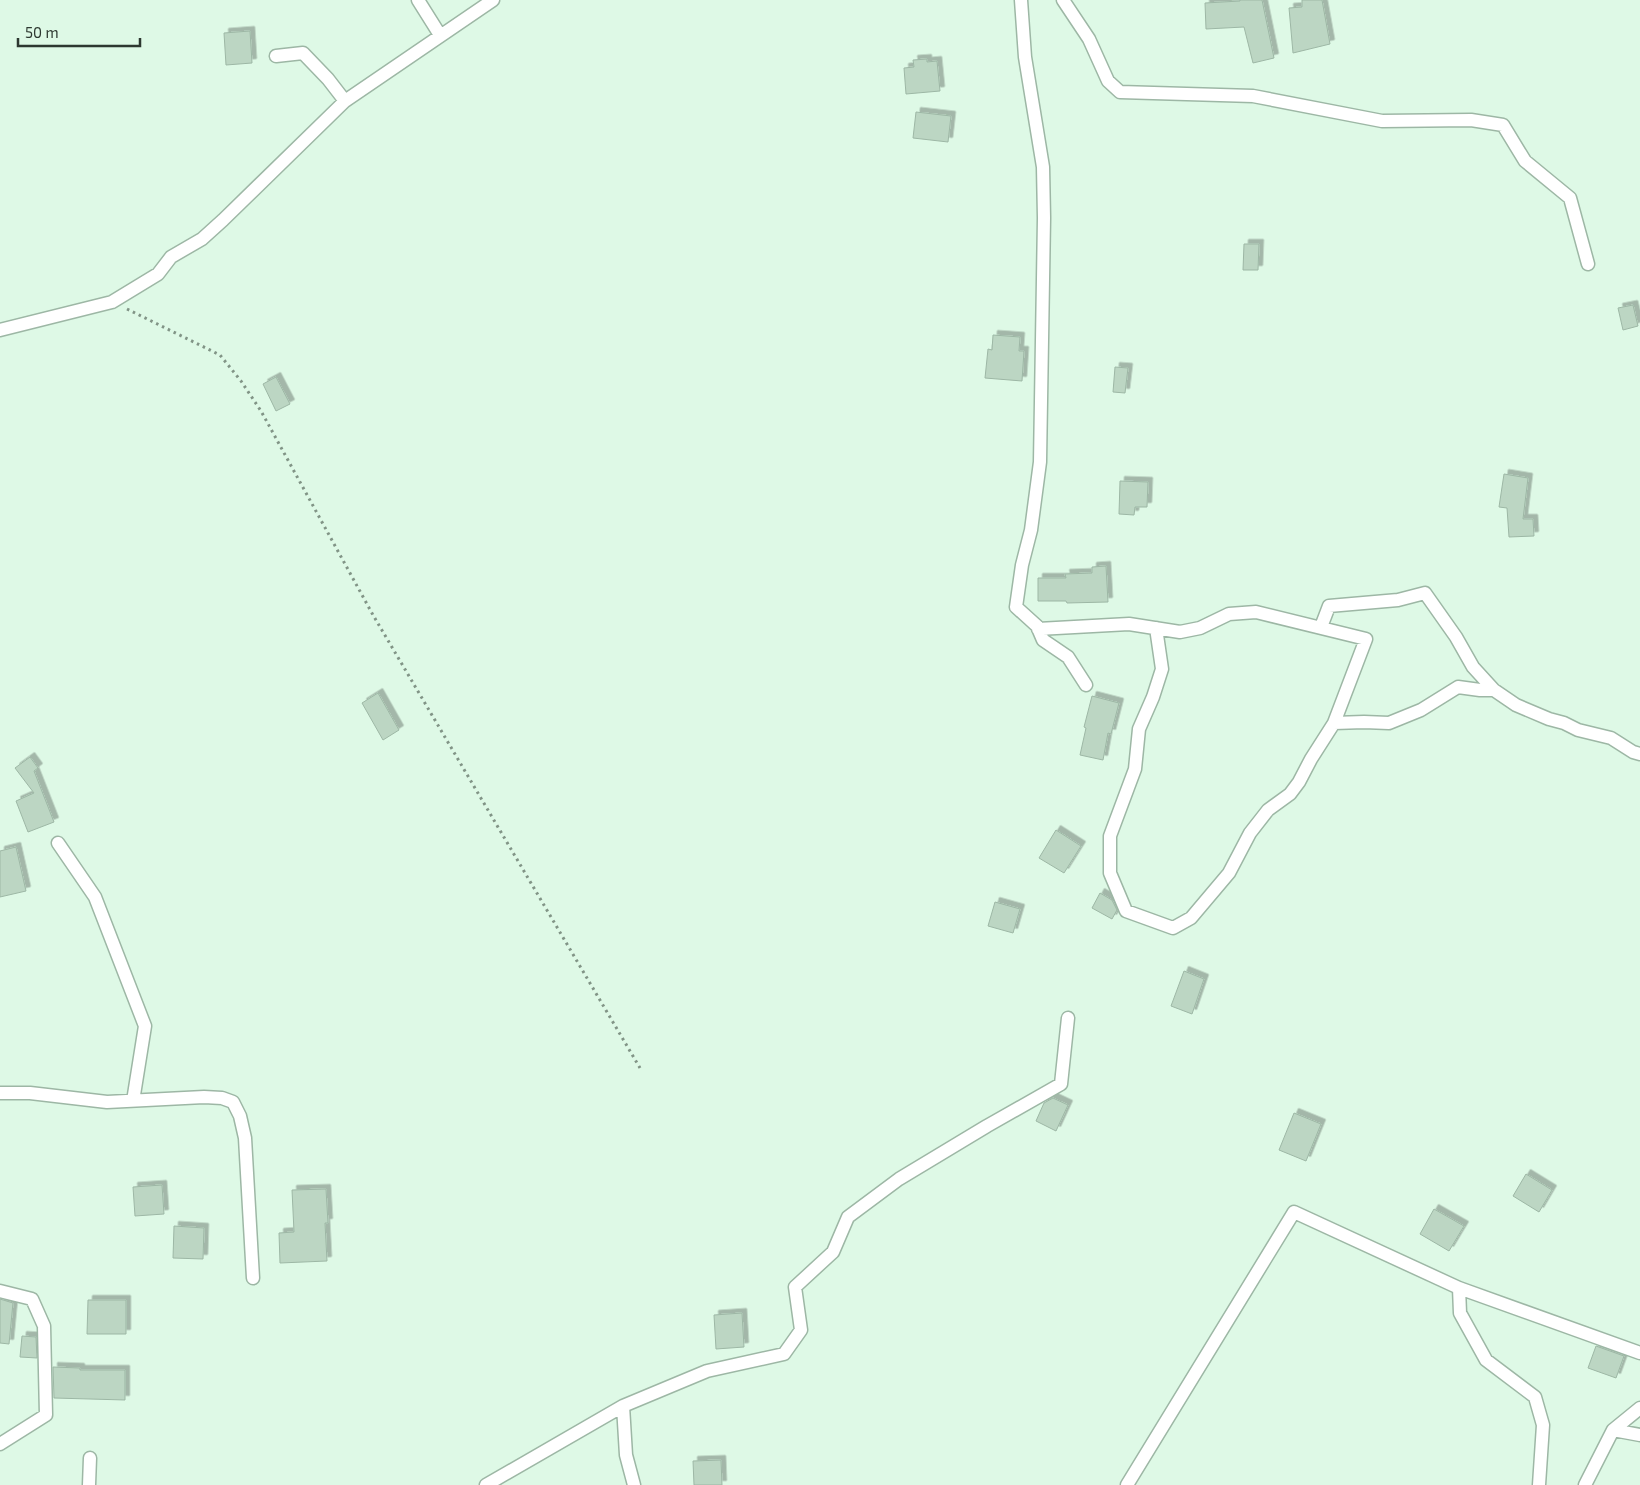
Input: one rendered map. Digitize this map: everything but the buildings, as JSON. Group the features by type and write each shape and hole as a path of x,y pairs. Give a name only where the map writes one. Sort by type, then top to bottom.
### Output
{"street":[{"path":"418,0 440,35"},
{"path":"0,330 112,302 158,274 171,257 202,240 344,101 493,0"},
{"path":"1021,0 1025,57 1042,167 1044,218 1040,462 1031,530 1022,565 1016,608 1037,626 1043,640 1068,657 1086,685"},
{"path":"1062,0 1089,39 1108,81 1120,92 1253,96 1382,121 1472,120 1503,125 1525,161 1570,198 1588,264"},
{"path":"276,56 303,54 328,79 344,101"},
{"path":"1321,627 1329,606 1398,600 1426,593 1456,637 1473,667 1494,690 1516,705 1578,730 1611,738 1640,754"},
{"path":"1038,629 1129,624 1156,628 1180,632 1200,628 1229,614 1256,612 1366,639 1334,723 1311,758 1299,782 1290,794 1268,810 1250,833 1229,873 1191,918 1173,928 1126,911 1110,873 1110,836 1135,769 1139,729 1153,697 1162,669 1156,628"},
{"path":"1334,723 1389,723 1421,710 1458,687 1494,690"},
{"path":"58,843 95,897 145,1026 133,1101"},
{"path":"486,1485 623,1406 707,1372 784,1354 801,1330 795,1287 832,1252 848,1217 899,1179 1061,1084 1068,1018"},
{"path":"0,1093 30,1093 107,1102 204,1097 222,1098 233,1102 240,1116 245,1138 253,1278"},
{"path":"1127,1485 1294,1212 1459,1288 1640,1353"},
{"path":"1459,1288 1460,1313 1486,1360 1535,1397 1543,1425 1539,1485"},
{"path":"0,1291 32,1298 44,1326 46,1415 0,1444"},
{"path":"623,1406 626,1455 634,1485"},
{"path":"1585,1485 1612,1430 1640,1408"},
{"path":"1612,1430 1640,1435"},
{"path":"89,1485 90,1458"}],"path":[{"path":"112,302 220,355 241,381 261,411 373,615 640,1068"}]}
